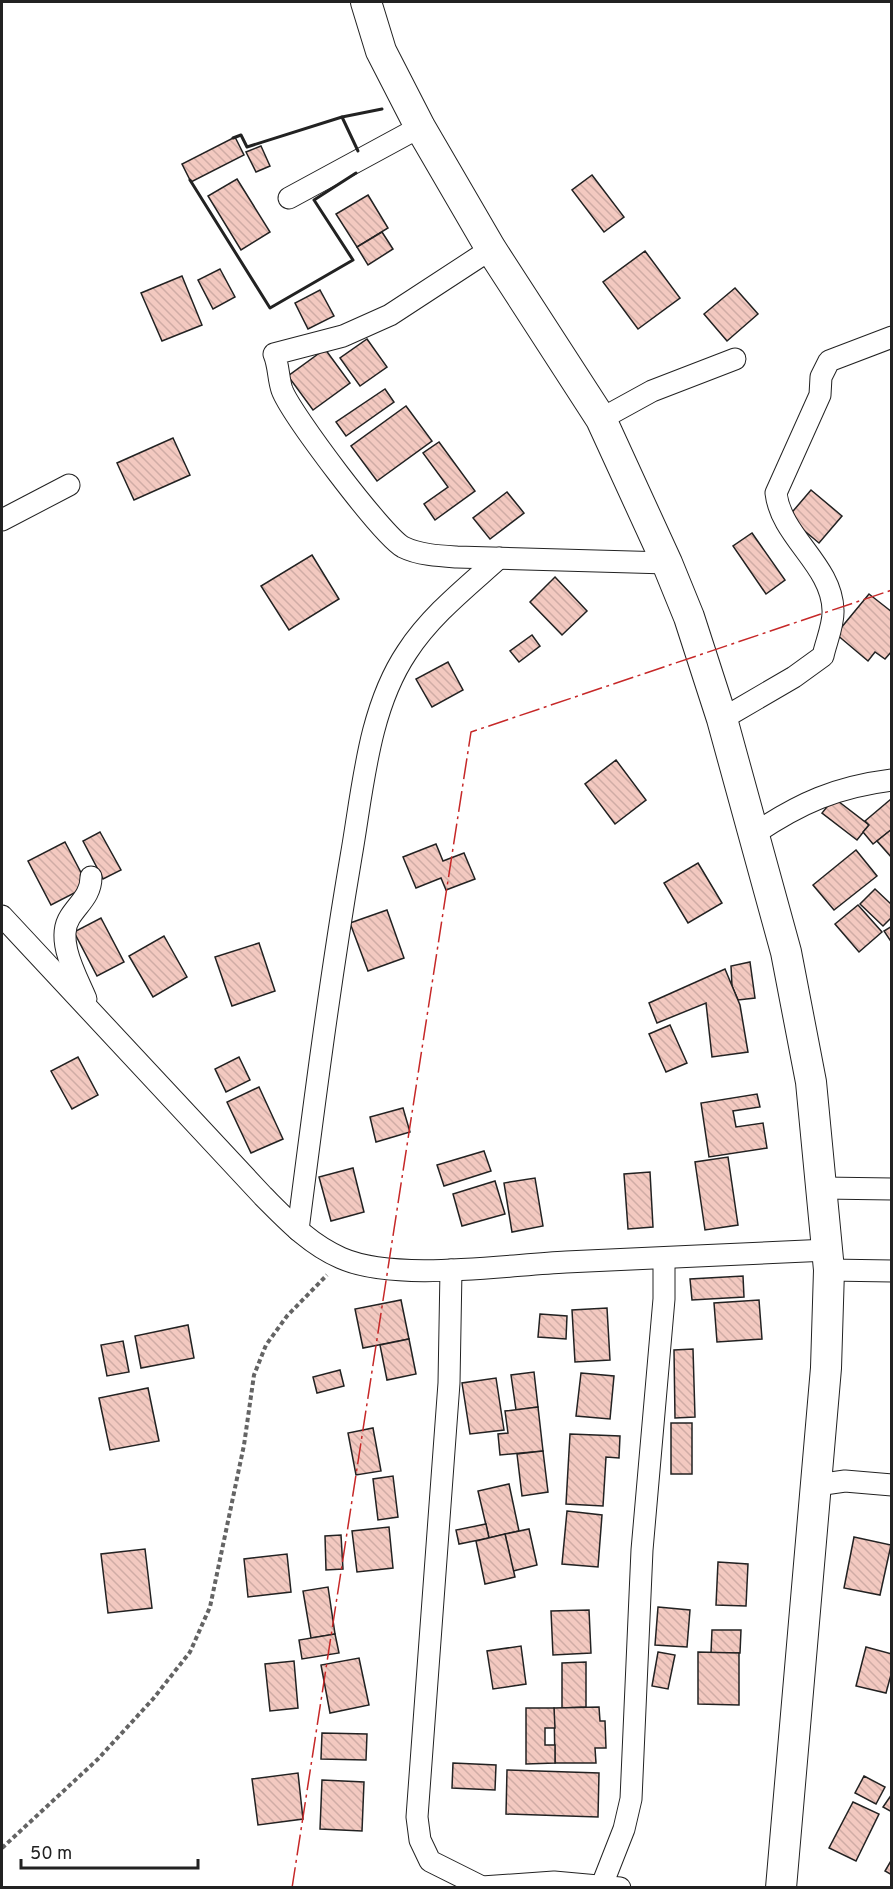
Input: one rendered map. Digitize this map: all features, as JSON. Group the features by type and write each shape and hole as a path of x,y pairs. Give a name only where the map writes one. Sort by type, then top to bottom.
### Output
{"main road":[{"path":"366,2 381,51 420,127 491,249 601,419 667,563 689,617 722,719 788,962 811,1083 829,1260 826,1368 781,1887"}],"street":[{"path":"289,198 420,127"},
{"path":"491,249 390,315 343,336 274,354 280,368 282,390 319,446 363,505 393,540 404,547 433,555 667,563"},
{"path":"722,719 794,677 823,656 833,611 828,586 778,510 776,494 820,395 821,376 829,361 891,337"},
{"path":"601,419 652,391 735,359"},
{"path":"2,520 69,485"},
{"path":"298,1230 345,897 370,748 379,716 386,695 407,652 448,604 499,558"},
{"path":"754,834 782,815 817,798 854,784 891,780"},
{"path":"89,1008 66,945 65,932 68,920 89,893 91,877"},
{"path":"2,916 298,1230 316,1245 342,1258 368,1266 451,1270 664,1259 829,1260 891,1271"},
{"path":"823,1188 891,1189"},
{"path":"451,1270 449,1383 417,1817 420,1840 430,1861 482,1887 554,1882 611,1886 631,1799 642,1550 664,1299 664,1259"},
{"path":"817,1485 845,1481 891,1485"}],"path":[{"path":"2,1848 98,1760 153,1699 190,1652 210,1606 244,1445 254,1375 266,1345 287,1316 342,1258"}],"building":[{"path":"235,137 244,155 191,182 182,164"},
{"path":"261,146 270,166 256,172 246,152"},
{"path":"592,175 624,217 604,232 572,190"},
{"path":"237,179 270,232 241,250 208,196"},
{"path":"368,195 388,228 357,247 336,214"},
{"path":"382,232 393,249 368,265 357,247"},
{"path":"645,251 680,298 638,329 603,282"},
{"path":"220,269 235,297 213,309 198,280"},
{"path":"182,276 202,325 162,341 141,293"},
{"path":"735,288 758,314 727,341 704,314"},
{"path":"320,290 334,316 308,329 295,303"},
{"path":"367,339 387,367 360,386 340,358"},
{"path":"325,349 350,383 313,410 288,376"},
{"path":"385,389 394,402 346,436 336,422"},
{"path":"406,406 432,441 377,481 351,446"},
{"path":"173,438 190,475 134,500 117,463"},
{"path":"439,442 475,491 435,520 424,504 448,487 423,453"},
{"path":"811,490 842,516 819,543 788,517"},
{"path":"507,492 524,513 490,539 473,518"},
{"path":"752,533 785,580 766,594 733,546"},
{"path":"312,555 339,599 289,630 261,586"},
{"path":"555,577 587,611 562,635 530,602"},
{"path":"869,594 892,612 892,651 885,659 875,652 868,661 836,634"},
{"path":"532,635 540,646 519,662 510,651"},
{"path":"448,662 463,690 432,707 416,679"},
{"path":"616,760 646,800 615,824 585,784"},
{"path":"834,798 869,825 857,840 822,813"},
{"path":"891,799 892,829 873,844 863,832 869,825 865,821"},
{"path":"892,829 892,858 877,841"},
{"path":"100,832 121,870 103,879 83,841"},
{"path":"65,842 88,886 51,905 28,861"},
{"path":"436,844 443,861 464,853 475,879 446,890 441,878 416,888 403,857"},
{"path":"856,850 877,876 834,910 813,885"},
{"path":"698,863 722,903 688,923 664,883"},
{"path":"875,889 892,905 892,917 883,926 860,904"},
{"path":"858,905 882,932 859,952 835,924"},
{"path":"387,910 404,958 368,971 350,923"},
{"path":"101,918 124,962 97,976 74,932"},
{"path":"892,926 892,943 884,931"},
{"path":"164,936 187,977 153,997 129,956"},
{"path":"259,943 275,991 232,1006 215,957"},
{"path":"750,962 755,998 738,1000 732,986 731,966"},
{"path":"725,969 740,1005 748,1052 712,1057 706,1003 657,1023 649,1003"},
{"path":"670,1025 687,1063 666,1072 649,1034"},
{"path":"78,1057 98,1095 72,1109 51,1071"},
{"path":"239,1057 250,1080 226,1092 215,1069"},
{"path":"259,1087 283,1139 251,1153 227,1102"},
{"path":"757,1094 760,1107 733,1111 736,1127 763,1123 767,1148 709,1157 701,1103"},
{"path":"403,1108 410,1132 376,1142 370,1117"},
{"path":"484,1151 491,1171 444,1186 437,1165"},
{"path":"728,1157 738,1225 705,1230 695,1162"},
{"path":"353,1168 364,1212 331,1221 319,1177"},
{"path":"650,1172 653,1227 628,1229 624,1174"},
{"path":"535,1178 543,1226 512,1232 504,1183"},
{"path":"495,1181 505,1214 462,1226 453,1194"},
{"path":"743,1276 744,1297 692,1300 690,1279"},
{"path":"401,1300 409,1339 363,1348 355,1309"},
{"path":"759,1300 762,1339 717,1342 714,1303"},
{"path":"607,1308 610,1360 575,1362 572,1310"},
{"path":"540,1314 567,1316 566,1339 538,1337"},
{"path":"188,1325 194,1358 141,1368 135,1336"},
{"path":"409,1339 416,1374 387,1380 380,1345"},
{"path":"123,1341 129,1372 107,1376 101,1345"},
{"path":"693,1349 695,1417 675,1418 674,1350"},
{"path":"340,1370 344,1386 317,1393 313,1377"},
{"path":"534,1372 538,1407 516,1410 511,1375"},
{"path":"581,1373 614,1376 610,1419 576,1416"},
{"path":"496,1378 504,1430 470,1434 462,1383"},
{"path":"148,1388 159,1441 110,1450 99,1398"},
{"path":"538,1407 543,1451 500,1455 498,1434 508,1433 505,1411"},
{"path":"671,1423 692,1423 692,1474 671,1474"},
{"path":"373,1428 381,1471 356,1475 348,1433"},
{"path":"570,1434 620,1436 619,1458 606,1457 603,1506 566,1504"},
{"path":"543,1451 548,1492 522,1496 517,1454"},
{"path":"393,1476 398,1517 378,1520 373,1479"},
{"path":"509,1484 519,1531 489,1538 478,1491"},
{"path":"567,1511 602,1515 598,1567 562,1564"},
{"path":"486,1524 489,1538 459,1544 456,1530"},
{"path":"389,1527 393,1568 357,1572 352,1531"},
{"path":"529,1529 537,1565 513,1571 505,1534"},
{"path":"505,1534 515,1577 485,1584 476,1541"},
{"path":"341,1535 343,1569 326,1570 325,1536"},
{"path":"854,1537 891,1545 880,1595 844,1588"},
{"path":"145,1549 152,1608 108,1613 101,1554"},
{"path":"287,1554 291,1592 248,1597 244,1559"},
{"path":"718,1562 748,1564 746,1606 716,1605"},
{"path":"328,1587 335,1634 311,1638 303,1591"},
{"path":"658,1607 690,1610 687,1647 655,1645"},
{"path":"589,1610 591,1653 553,1655 551,1611"},
{"path":"712,1630 741,1630 740,1653 711,1653"},
{"path":"335,1634 339,1653 302,1659 299,1640"},
{"path":"521,1646 526,1684 493,1689 487,1651"},
{"path":"866,1647 892,1654 892,1671 886,1693 856,1686"},
{"path":"658,1652 675,1655 668,1689 652,1686"},
{"path":"698,1652 739,1653 739,1705 698,1704"},
{"path":"359,1658 369,1705 330,1713 321,1665"},
{"path":"294,1661 298,1708 270,1711 265,1664"},
{"path":"586,1662 586,1707 562,1708 562,1663"},
{"path":"599,1707 600,1721 605,1721 606,1748 595,1748 596,1763 555,1763 554,1708"},
{"path":"526,1708 554,1708 555,1728 545,1728 545,1745 555,1745 555,1763 526,1764"},
{"path":"322,1733 367,1734 366,1760 321,1759"},
{"path":"453,1763 496,1765 495,1790 452,1788"},
{"path":"507,1770 599,1773 598,1817 506,1814"},
{"path":"298,1773 303,1819 258,1825 252,1779"},
{"path":"864,1776 885,1787 876,1804 855,1793"},
{"path":"322,1780 364,1782 362,1831 320,1829"},
{"path":"892,1794 892,1812 883,1807"},
{"path":"853,1802 879,1814 856,1861 829,1848"},
{"path":"892,1859 892,1875 885,1871"}],"wall":[{"path":"233,138 241,135 247,147 342,117 382,109"},
{"path":"342,117 358,151"},
{"path":"190,180 270,308 353,260 314,200 356,173"}],"power":[{"path":"292,1888 471,732 892,590"}]}
